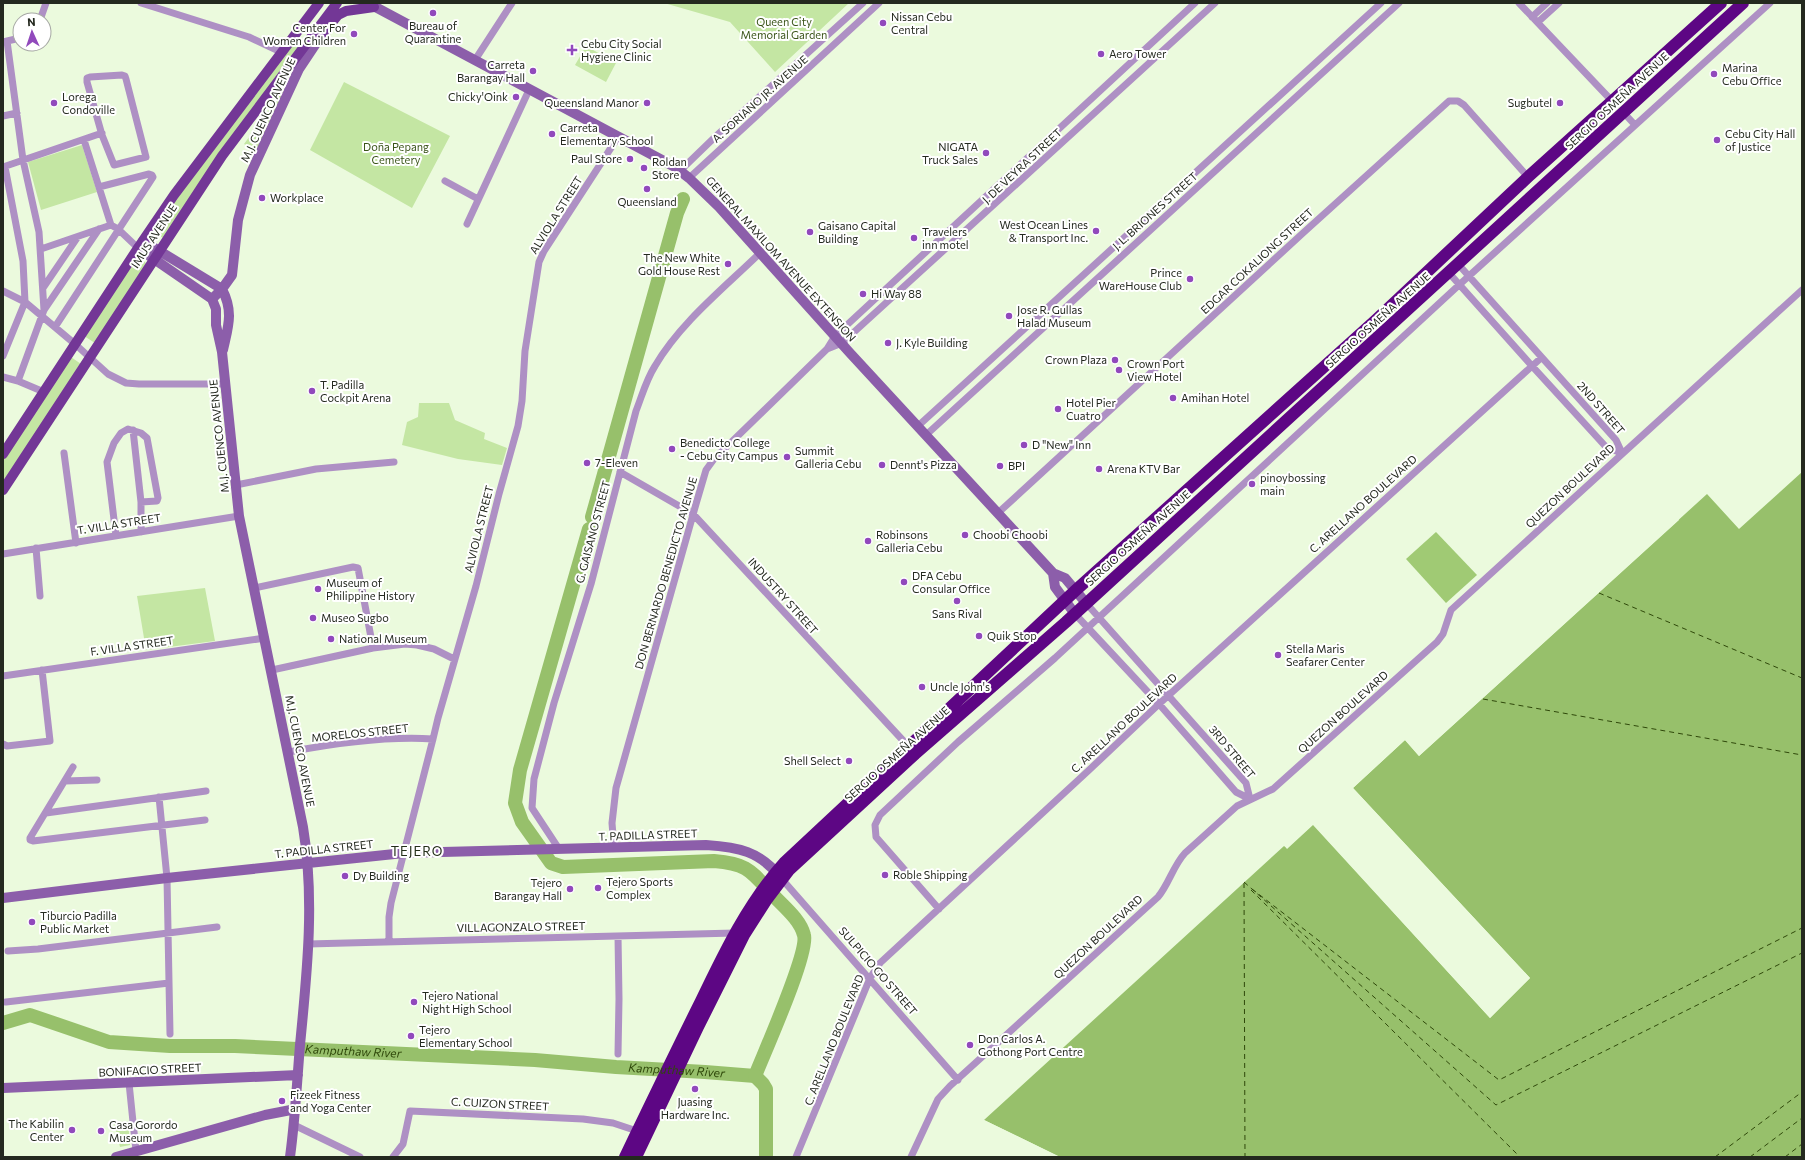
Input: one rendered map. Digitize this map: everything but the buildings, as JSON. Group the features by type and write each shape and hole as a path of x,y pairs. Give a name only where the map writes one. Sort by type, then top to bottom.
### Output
{"highway":[{"name":"SERGIO OSMEÑA AVENUE","path":"636,1157 668,1077 735,933 775,879 799,860 1064,601 1376,320 1528,177 1613,102 1721,3"},
{"name":"SERGIO OSMEÑA AVENUE","path":"911,750 1075,614 1743,3"},
{"name":"SERGIO OSMEÑA AVENUE","path":"677,1058 764,895"},
{"name":"SERGIO OSMEÑA AVENUE","path":"625,1157 637,1131 668,1077"}],"main road":[{"name":"IMUS AVENUE","path":"3,490 222,156 337,3"},
{"name":"IMUS AVENUE","path":"3,454 140,244 196,164 315,5"},
{"path":"308,42 316,40 321,36 338,15 346,11 371,5"},
{"name":"GENERAL MAXILOM AVENUE EXTENSION","path":"371,5 686,175 719,207 1053,573 1065,578 1086,603"},
{"name":"M.J. CUENCO AVENUE","path":"290,1157 296,1109 308,944 308,863 289,752 239,516 226,384 222,352 216,325 216,309 212,299 222,289 232,275 238,220 250,175 299,69 321,36"},
{"path":"140,244 212,299"},
{"path":"156,255 222,289"},
{"name":"M.J. CUENCO AVENUE","path":"222,289 229,303 230,322 222,352"},
{"name":"GENERAL MAXILOM AVENUE EXTENSION","path":"1053,573 1055,588 1075,614"},
{"name":"T. PADILLA STREET","path":"3,898 167,878 404,853 706,845 732,846 755,854 775,879"},
{"name":"BONIFACIO STREET","path":"3,1088 298,1075"},
{"path":"116,1157 265,1115 296,1109"}],"street":[{"path":"140,3 249,38 281,52"},
{"path":"474,60 512,3"},
{"name":"A. SORIANO JR. AVENUE","path":"863,3 716,136 684,167 686,175 879,3"},
{"name":"J. DE VEYRA STREET","path":"839,340 988,196 1195,3"},
{"name":"J. DE VEYRA STREET","path":"839,340 996,205 1215,3"},
{"name":"J. L. BRIONES STREET","path":"918,426 1381,3"},
{"name":"J. L. BRIONES STREET","path":"926,435 1399,3"},
{"path":"1519,3 1613,102"},
{"path":"1532,16 1547,3"},
{"path":"1538,22 1559,3"},
{"path":"939,909 876,838 876,820 880,815 958,742 1099,617 1459,285 1770,3"},
{"path":"5,41 23,160 39,232 43,288 43,313"},
{"path":"1336,44 1345,52"},
{"path":"125,76 146,157 114,165 102,133 86,82 87,78 125,76"},
{"path":"467,224 529,90"},
{"name":"EDGAR COKALIONG STREET","path":"998,513 1303,233 1450,101 1458,101 1464,105 1528,177"},
{"path":"1623,112 1635,125"},
{"path":"3,116 17,113"},
{"path":"3,356 25,302 24,261 4,167 102,133"},
{"name":"ALVIOLA STREET","path":"389,942 390,910 404,853 434,739 438,718 476,586 498,494 518,426 522,400 525,351 539,262 544,251 618,137"},
{"path":"84,140 114,227 140,244"},
{"path":"55,327 114,227 151,182 152,175 149,174 100,187"},
{"path":"445,181 478,199"},
{"path":"988,196 996,205"},
{"path":"41,249 77,238 99,229 114,227"},
{"path":"18,381 43,313 99,229"},
{"path":"1128,233 1136,243"},
{"path":"43,288 77,238"},
{"name":"G. GAISANO STREET","path":"554,849 532,808 534,779 554,703 591,584 636,412 654,367 678,333 760,253"},
{"name":"2ND STREET","path":"1458,264 1616,440 1622,453"},
{"name":"2ND STREET","path":"1449,273 1608,448 1622,453"},
{"name":"QUEZON BOULEVARD","path":"911,1157 938,1099 1158,898 1180,859 1185,853 1237,806 1250,798 1273,789 1437,642 1443,634 1451,610 1802,290"},
{"path":"3,291 43,313 55,327 108,374 126,382 138,384 226,384"},
{"path":"1046,308 1054,317"},
{"name":"DON BERNARDO BENEDICTO AVENUE","path":"614,848 612,823 616,788 704,475 714,459 839,340"},
{"name":"C. ARELLANO BOULEVARD","path":"796,1157 870,978 880,963 1159,704 1541,358"},
{"path":"3,377 18,381 44,392"},
{"path":"116,536 107,462 112,447 121,433 128,429 141,433 147,438 158,498 157,501 141,502"},
{"path":"133,430 141,502 141,532"},
{"path":"64,453 76,542"},
{"path":"236,485 316,469 394,462"},
{"name":"INDUSTRY STREET","path":"620,472 693,514 911,750"},
{"name":"T. VILLA STREET","path":"3,554 239,516"},
{"path":"36,548 40,596"},
{"path":"254,588 353,567 358,568 373,648"},
{"name":"3RD STREET","path":"1086,603 1246,783 1250,798"},
{"name":"3RD STREET","path":"1075,614 1159,704 1236,792 1250,798"},
{"name":"F. VILLA STREET","path":"3,676 265,638"},
{"path":"272,670 388,645 417,645 445,654 454,659"},
{"path":"3,744 7,746 50,741 42,670"},
{"name":"MORELOS STREET","path":"289,752 346,743 414,738 434,739"},
{"path":"73,767 30,840 33,841 205,820"},
{"path":"65,781 97,780"},
{"path":"46,813 206,791"},
{"path":"159,797 167,878 170,1034"},
{"name":"SULPICIO GO STREET","path":"775,879 870,978 958,1080"},
{"path":"8,951 38,949 217,927"},
{"name":"VILLAGONZALO STREET","path":"308,944 735,933"},
{"path":"618,936 618,1054"},
{"path":"6,1002 169,983"},
{"path":"129,1083 136,1151"},
{"name":"C. CUIZON STREET","path":"393,1157 403,1144 410,1111 583,1119 613,1123 637,1131"},
{"path":"294,1125 360,1157"}],"green space":[{"name":"Queen City Memorial Garden","path":"664,3 849,3 775,72 730,22"},
{"path":"291,39 296,43 308,42 166,240 151,230"},
{"path":"586,46 616,63 606,82 575,65"},
{"path":"297,72 256,151 244,144"},
{"name":"Doña Pepang Cemetery","path":"344,82 450,136 412,208 310,150"},
{"path":"82,145 97,192 41,210 28,162"},
{"path":"133,254 149,265 98,345 81,334"},
{"path":"68,355 84,366 3,490 3,455"},
{"path":"419,403 449,403 455,420 485,433 484,439 507,448 502,465 458,459 402,445 407,422 418,417"},
{"path":"205,588 215,641 146,650 137,596"},
{"path":"128,1121 130,1145 120,1147 114,1123"}],"shaded area":[{"path":"1802,472 1802,1157 1060,1157 984,1120 1284,846 1287,848 1313,824 1490,1018 1530,978 1353,788 1405,740 1419,756 1707,494 1739,529"},
{"path":"1436,532 1477,575 1446,603 1406,559"}],"pier":[{"path":"1678,518 1679,520 1419,756 1405,740 1353,788 1530,978 1490,1018 1313,825 1287,849 1283,844 1287,846 1312,823 1315,823 1490,1015 1527,978 1351,787 1404,739 1406,739 1419,753"},
{"path":"984,1120 1060,1157 1056,1157 983,1122"}],"waterway":[{"path":"592,517 677,213 683,199"},
{"path":"589,529 520,770 515,803 522,822 551,863 563,867 714,861 725,862 741,866 748,870 791,913 802,929 804,935 804,945 793,981 755,1076"},
{"name":"Kamputhaw River","path":"3,1023 30,1015 109,1042 170,1046 235,1046 535,1060 755,1076"},
{"path":"755,1076 766,1089 766,1157"}],"ferry route":[{"path":"1599,593 1802,678"},
{"path":"1483,699 1802,755"},
{"path":"1244,882 1496,1105 1802,953"},
{"path":"1244,883 1245,1157"},
{"path":"1252,889 1499,1080 1802,928"},
{"path":"1251,890 1520,1157"},
{"path":"1715,1157 1802,1092"},
{"path":"1750,1157 1802,1118"},
{"path":"1785,1157 1802,1144"}],"place":[{"name":"Bureau of Quarantine","path":"433,13"},
{"name":"Nissan Cebu Central","path":"883,23"},
{"name":"Center For Women Children","path":"354,34"},
{"name":"Cebu City Social Hygiene Clinic","path":"572,50"},
{"name":"Aero Tower","path":"1101,54"},
{"name":"Carreta Barangay Hall","path":"533,71"},
{"name":"Marina Cebu Office","path":"1714,74"},
{"name":"Chicky'Oink","path":"516,97"},
{"name":"Lorega Condoville","path":"54,103"},
{"name":"Queensland Manor","path":"647,103"},
{"name":"Sugbutel","path":"1560,103"},
{"name":"Carreta Elementary School","path":"552,134"},
{"name":"Cebu City Hall of Justice","path":"1717,140"},
{"name":"NIGATA Truck Sales","path":"986,153"},
{"name":"Paul Store","path":"630,159"},
{"name":"Roldan Store","path":"644,168"},
{"name":"Queensland","path":"647,189"},
{"name":"Workplace","path":"262,198"},
{"name":"West Ocean Lines & Transport Inc.","path":"1096,231"},
{"name":"Gaisano Capital Building","path":"810,232"},
{"name":"Travelers inn motel","path":"914,238"},
{"name":"The New White Gold House Rest","path":"728,264"},
{"name":"Prince WareHouse Club","path":"1190,279"},
{"name":"Hi Way 88","path":"863,294"},
{"name":"Jose R. Gullas Halad Museum","path":"1009,316"},
{"name":"J. Kyle Building","path":"888,343"},
{"name":"Crown Plaza","path":"1115,360"},
{"name":"Crown Port View Hotel","path":"1119,370"},
{"name":"T. Padilla Cockpit Arena","path":"312,391"},
{"name":"Amihan Hotel","path":"1173,398"},
{"name":"Hotel Pier Cuatro","path":"1058,409"},
{"name":"D \"New\" Inn","path":"1024,445"},
{"name":"Benedicto College - Cebu City Campus","path":"672,449"},
{"name":"Summit Galleria Cebu","path":"787,457"},
{"name":"7-Eleven","path":"587,463"},
{"name":"Dennt's Pizza","path":"882,465"},
{"name":"BPI","path":"1000,466"},
{"name":"Arena KTV Bar","path":"1099,469"},
{"name":"pinoybossing main","path":"1252,484"},
{"name":"Choobi Choobi","path":"965,535"},
{"name":"Robinsons Galleria Cebu","path":"868,541"},
{"name":"DFA Cebu Consular Office","path":"904,582"},
{"name":"Museum of Philippine History","path":"318,589"},
{"name":"Sans Rival","path":"957,601"},
{"name":"Museo Sugbo","path":"313,618"},
{"name":"Quik Stop","path":"979,636"},
{"name":"National Museum","path":"331,639"},
{"name":"Stella Maris Seafarer Center","path":"1278,655"},
{"name":"Uncle John's","path":"922,687"},
{"name":"Shell Select","path":"849,761"},
{"name":"Roble Shipping","path":"885,875"},
{"name":"Dy Building","path":"345,876"},
{"name":"Tejero Sports Complex","path":"598,888"},
{"name":"Tejero Barangay Hall","path":"570,889"},
{"name":"Tiburcio Padilla Public Market","path":"32,922"},
{"name":"Tejero National Night High School","path":"414,1002"},
{"name":"Tejero Elementary School","path":"411,1036"},
{"name":"Don Carlos A. Gothong Port Centre","path":"970,1045"},
{"name":"Juasing Hardware Inc.","path":"695,1089"},
{"name":"Fizeek Fitness and Yoga Center","path":"282,1101"},
{"name":"The Kabilin Center","path":"72,1130"},
{"name":"Casa Gorordo Museum","path":"101,1131"}],"district":[{"name":"TEJERO","path":"417,851"}]}
